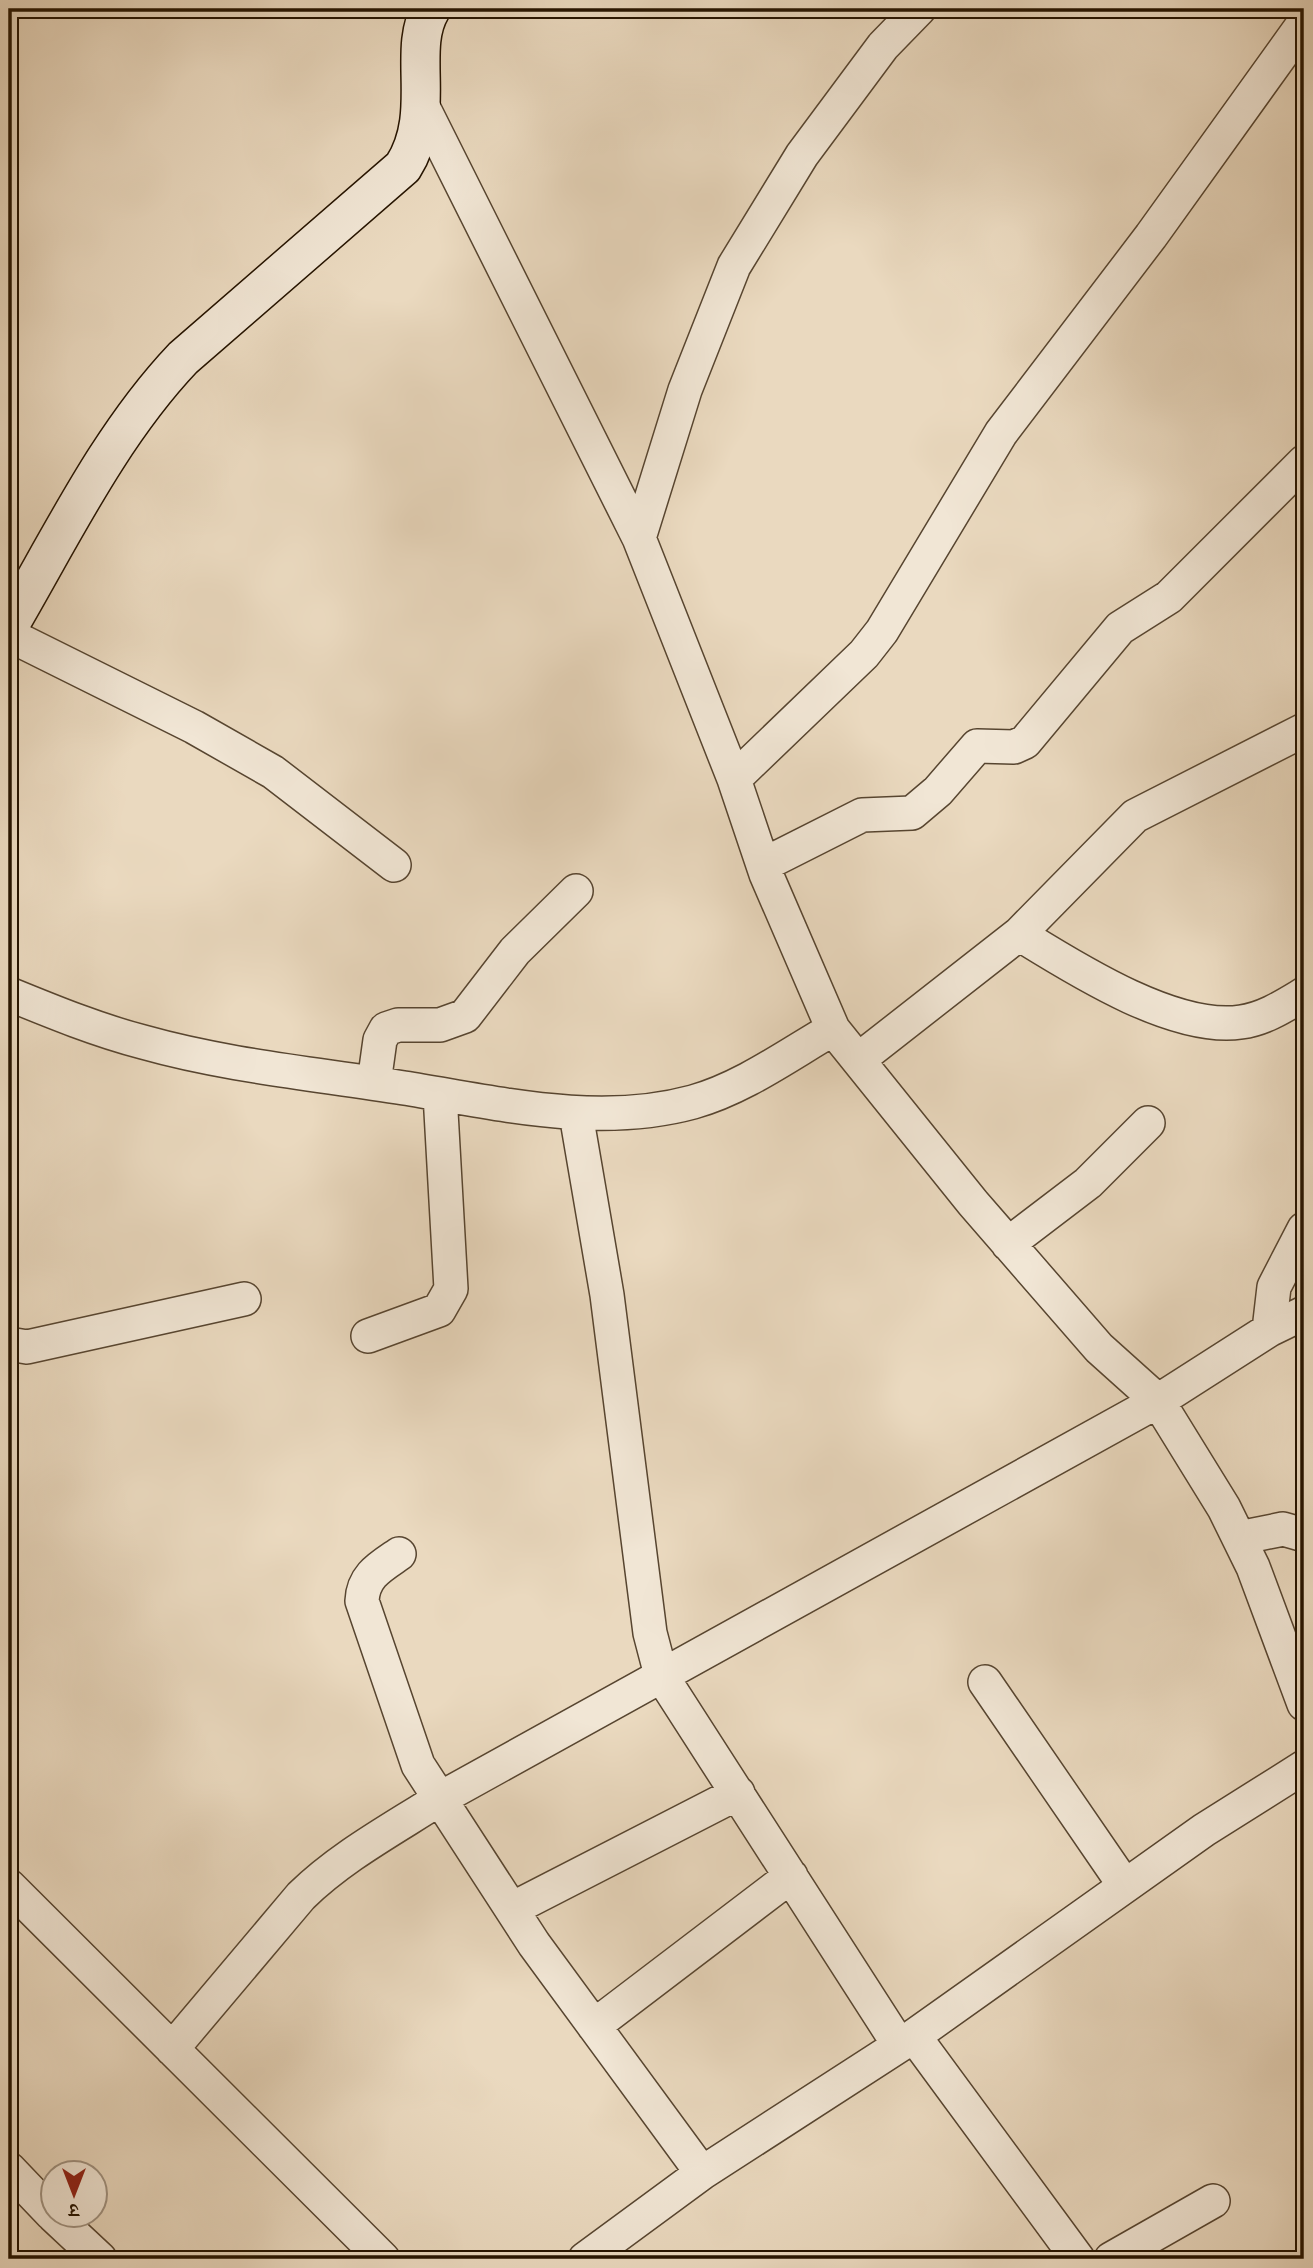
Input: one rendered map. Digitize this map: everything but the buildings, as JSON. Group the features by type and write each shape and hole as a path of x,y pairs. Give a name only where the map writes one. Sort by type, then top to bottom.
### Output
{"street":[{"path":"9,626 128,424 157,385 183,358 403,167 418,136 422,105 423,38 430,9"},
{"path":"639,538 685,390 734,266 802,155 883,46 919,9"},
{"path":"734,779 864,654 882,631 1002,433 1151,236 1304,23"},
{"path":"422,105 639,538 734,779 763,865 833,1029 1008,1244 1099,1348 1158,1401 1224,1508 1254,1567 1304,1704"},
{"path":"763,865 862,815 912,813 938,791 977,746 1014,747 1025,742 1120,628 1169,597 1304,462"},
{"path":"9,635 194,727 273,772 394,865"},
{"path":"858,1060 1019,934 1135,816 1304,730"},
{"path":"374,1083 380,1040 386,1029 398,1025 440,1025 464,1016 515,951 576,891"},
{"path":"1019,934 1127,995 1171,1011 1219,1023 1242,1022 1272,1012 1304,994"},
{"path":"9,994 102,1030 146,1043 234,1062 576,1114 659,1108 692,1102 725,1091 833,1029"},
{"path":"368,1336 439,1310 451,1289 440,1094"},
{"path":"576,1114 607,1295 650,1633 662,1675 791,1876 906,2040 1078,2259"},
{"path":"1008,1244 1088,1183 1147,1123"},
{"path":"1269,1330 1274,1287 1304,1229"},
{"path":"9,1344 27,1347 244,1299"},
{"path":"172,2049 301,1896 324,1874 441,1798 1158,1401 1269,1330 1304,1313"},
{"path":"1238,1538 1283,1529 1304,1535"},
{"path":"399,1554 372,1573 363,1586 362,1601 411,1752 512,1909 702,2173"},
{"path":"985,1682 1125,1886"},
{"path":"585,2259 702,2173 906,2040 1204,1830 1304,1767"},
{"path":"512,1909 738,1793"},
{"path":"594,2026 791,1876"},
{"path":"9,1886 383,2259"},
{"path":"9,2169 38,2199"},
{"path":"1111,2259 1213,2201"},
{"path":"69,2230 100,2259"}]}
